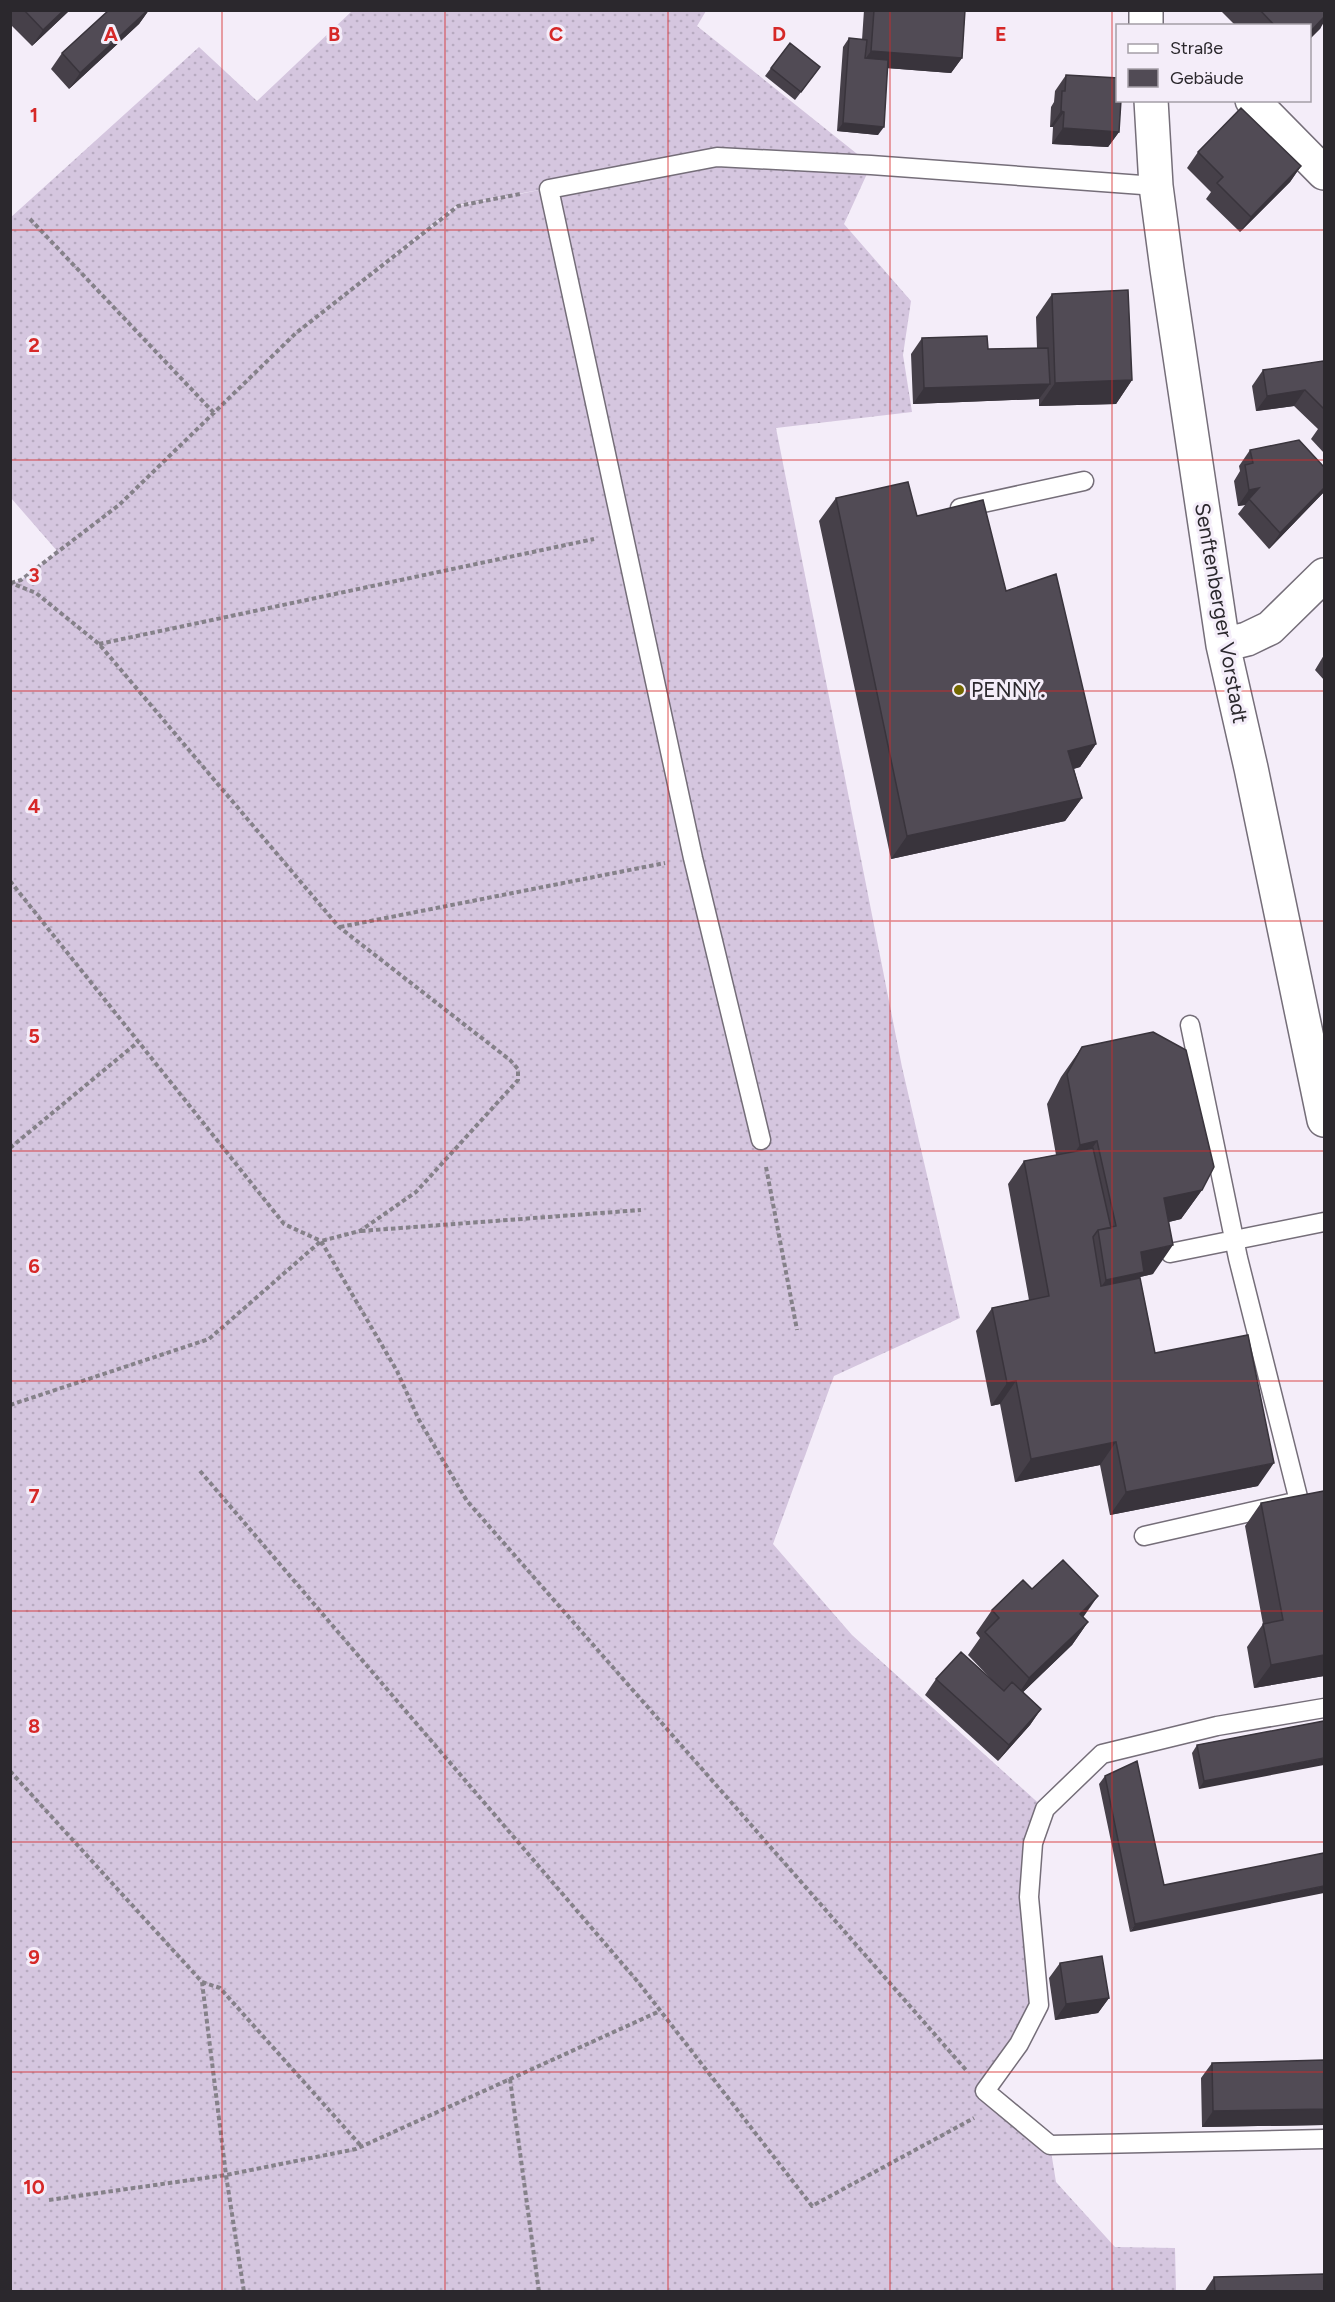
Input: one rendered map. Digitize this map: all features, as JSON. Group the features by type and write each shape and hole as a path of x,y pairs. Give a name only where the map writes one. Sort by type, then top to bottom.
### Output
{"street":[{"name":"Senftenberger Vorstadt","path":"1151,102 1156,186 1222,645 1251,768 1324,1120"},
{"path":"1254,102 1324,173"},
{"path":"1222,645 1247,639 1270,628 1324,575"}],"lane":[{"path":"761,1140 693,858 549,189 717,157 871,165 1156,186"},
{"path":"940,512 1084,481"},
{"path":"1144,1536 1299,1501 1234,1240 1190,1025"},
{"path":"1170,1252 1324,1222"},
{"path":"1324,1708 1217,1726 1102,1754 1045,1809 1032,1843 1029,1897 1039,2005 990,2096 1050,2145 1324,2139"}],"path":[{"path":"11,583 21,580 119,505 296,333 458,206 549,189"},
{"path":"30,219 214,413"},
{"path":"99,644 624,532"},
{"path":"11,583 36,593 99,644 339,927 510,1060 518,1069 518,1080 416,1192 360,1231"},
{"path":"339,927 693,858"},
{"path":"10,881 284,1224 321,1241 397,1371 419,1420 468,1501 990,2096 979,2116 812,2206 623,1964 200,1471"},
{"path":"10,1149 138,1042"},
{"path":"761,1140 797,1330"},
{"path":"10,1405 209,1339 321,1241 360,1231 641,1210"},
{"path":"10,1771 202,1982 220,1988 362,2147"},
{"path":"202,1982 226,2175 244,2292"},
{"path":"49,2200 226,2175 362,2147 660,2011"},
{"path":"510,2079 539,2292"}],"shaded area":[{"path":"352,11 706,11 697,26 871,165 844,224 911,301 903,355 912,412 776,428 902,1067 960,1318 834,1376 773,1544 852,1635 1045,1809 1033,1843 1038,2005 984,2091 1050,2145 1056,2182 1115,2247 1175,2248 1176,2291 11,2291 10,584 21,580 58,552 11,498 10,218 199,47 257,101","holes":["555,187 458,206 335,303 457,205"]}],"building":[{"path":"24,10 64,10 43,30"},
{"path":"109,10 148,10 80,73 62,53"},
{"path":"874,10 965,10 962,58 871,51"},
{"path":"1260,10 1324,10 1324,17 1311,31 1311,24 1273,24"},
{"path":"849,38 867,40 865,58 888,60 884,127 843,123"},
{"path":"790,43 820,67 801,92 771,68"},
{"path":"1066,75 1116,78 1116,102 1121,102 1119,132 1063,128 1062,91 1065,91"},
{"path":"1241,108 1301,166 1251,217 1217,183 1223,177 1198,152"},
{"path":"1128,290 1132,380 1055,383 1052,294"},
{"path":"987,336 988,349 1048,348 1050,384 924,388 922,338"},
{"path":"1323,361 1324,409 1305,390 1267,396 1263,370"},
{"path":"1299,440 1324,467 1324,488 1280,533 1249,499 1259,488 1249,490 1245,465 1253,463 1250,450"},
{"name":"PENNY.","path":"908,482 917,516 983,500 1006,591 1056,574 1096,744 1068,751 1082,798 907,836 836,498"},
{"path":"1153,1032 1186,1050 1214,1167 1202,1190 1164,1198 1173,1245 1141,1252 1144,1272 1106,1280 1098,1230 1116,1226 1097,1141 1080,1145 1067,1074 1082,1047"},
{"path":"1093,1148 1111,1228 1098,1230 1093,1237 1101,1286 1140,1278 1155,1353 1248,1335 1274,1463 1126,1492 1116,1442 1031,1459 1016,1381 1007,1383 992,1308 1049,1296 1024,1161"},
{"path":"1324,1491 1324,1655 1271,1665 1263,1624 1283,1620 1261,1503"},
{"path":"1063,1560 1098,1596 1080,1614 1088,1622 1029,1678 985,1632 999,1618 992,1610 1023,1580 1032,1589"},
{"path":"961,1652 1004,1691 1012,1682 1041,1709 1009,1745 936,1679"},
{"path":"1324,1721 1324,1758 1204,1781 1197,1745"},
{"path":"1137,1761 1164,1885 1324,1853 1324,1886 1135,1924 1105,1776"},
{"path":"1102,1956 1109,1998 1066,2004 1060,1963"},
{"path":"1324,2060 1324,2109 1213,2111 1212,2063"},
{"path":"1324,2274 1324,2292 1215,2292 1214,2277"}],"place":[{"name":"PENNY.","path":"959,690"}]}
